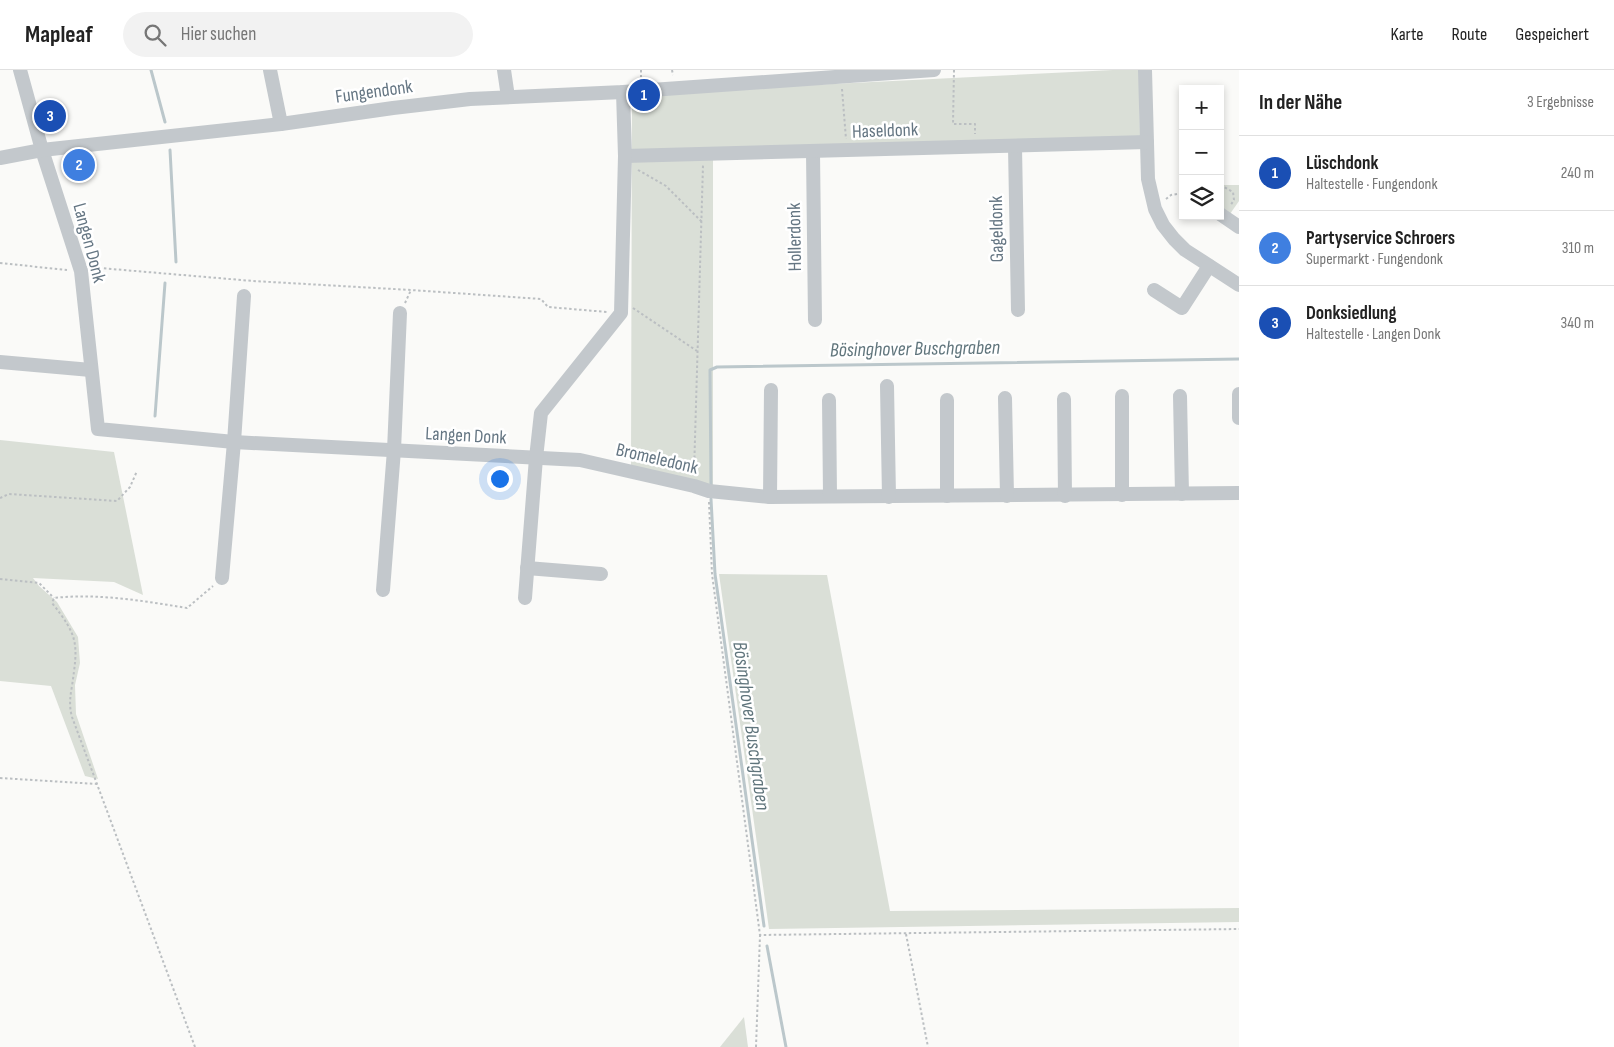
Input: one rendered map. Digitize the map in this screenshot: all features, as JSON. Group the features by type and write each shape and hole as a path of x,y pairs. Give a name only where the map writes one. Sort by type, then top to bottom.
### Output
{"street":[{"name":"Langen Donk","path":"20,70 42,150 81,271 98,429 234,442 536,458"},
{"path":"270,70 281,124"},
{"path":"504,70 508,96"},
{"name":"Fungendonk","path":"0,158 42,150 281,124 470,99 623,92 811,74 842,76 934,70"},
{"path":"1145,70 1148,179 1155,209 1163,225 1185,250 1239,285"},
{"path":"525,598 541,413 622,313 625,160 623,92"},
{"name":"Haseldonk","path":"625,160 813,152 1147,142"},
{"name":"Gageldonk","path":"1015,147 1018,310"},
{"name":"Hollerdonk","path":"813,152 815,320"},
{"path":"1224,216 1239,227"},
{"path":"1154,290 1186,311 1209,266"},
{"path":"222,578 244,296"},
{"path":"382,590 394,450 400,312"},
{"path":"0,362 91,370"},
{"path":"887,386 889,497"},
{"path":"770,497 771,390"},
{"path":"1239,394 1239,418"},
{"path":"1122,396 1122,495"},
{"path":"1180,396 1182,494"},
{"path":"1005,398 1007,496"},
{"path":"1064,399 1065,496"},
{"path":"829,400 830,496"},
{"path":"947,400 948,496"},
{"name":"Bromeledonk","path":"536,458 580,460 709,491 770,497 1065,496 1239,493"},
{"path":"527,568 601,574"}],"path":[{"path":"954,70 953,124 975,124 974,147"},
{"path":"842,76 847,151"},
{"path":"694,486 703,156"},
{"path":"625,160 666,186 702,222"},
{"path":"1224,187 1233,192 1234,200 1224,212"},
{"path":"1155,209 1170,195 1179,194"},
{"path":"0,262 81,271 100,268 253,281 541,299 548,307 622,313"},
{"path":"642,314 698,352"},
{"path":"0,498 9,494 117,501 130,487 137,471"},
{"path":"709,491 712,574 760,935 756,1047"},
{"path":"54,598 72,596 105,598 168,604 187,608 222,578"},
{"path":"0,579 39,583 54,598"},
{"path":"54,598 52,603 72,632 76,642 76,658 69,706 96,784 195,1047"},
{"path":"0,778 96,784"},
{"path":"760,935 1239,929"},
{"path":"906,934 928,1047"}],"shaded area":[{"path":"1139,70 1140,139 713,152 713,489 631,465 632,94"},
{"path":"1224,185 1239,185 1239,201 1230,214 1224,210"},
{"path":"0,440 114,452 143,595 114,582 33,578 57,602 78,637 80,663 75,685 76,714 98,779 85,776 51,686 0,681"},
{"path":"719,574 827,575 890,911 1239,908 1239,922 769,929"},
{"path":"744,1017 748,1047 720,1047"}],"waterway":[{"path":"151,70 165,122"},
{"path":"170,150 176,262"},
{"path":"155,416 165,283"},
{"name":"Bösinghover Buschgraben","path":"711,488 710,370 717,367 1239,359"},
{"name":"Bösinghover Buschgraben","path":"711,499 715,574 764,926"},
{"name":"Bösinghover Buschgraben","path":"767,946 786,1047"}],"place":[{"name":"Lüschdonk","path":"644,95"},
{"name":"Donksiedlung","path":"50,116"},
{"name":"Partyservice Schroers","path":"79,165"}]}
